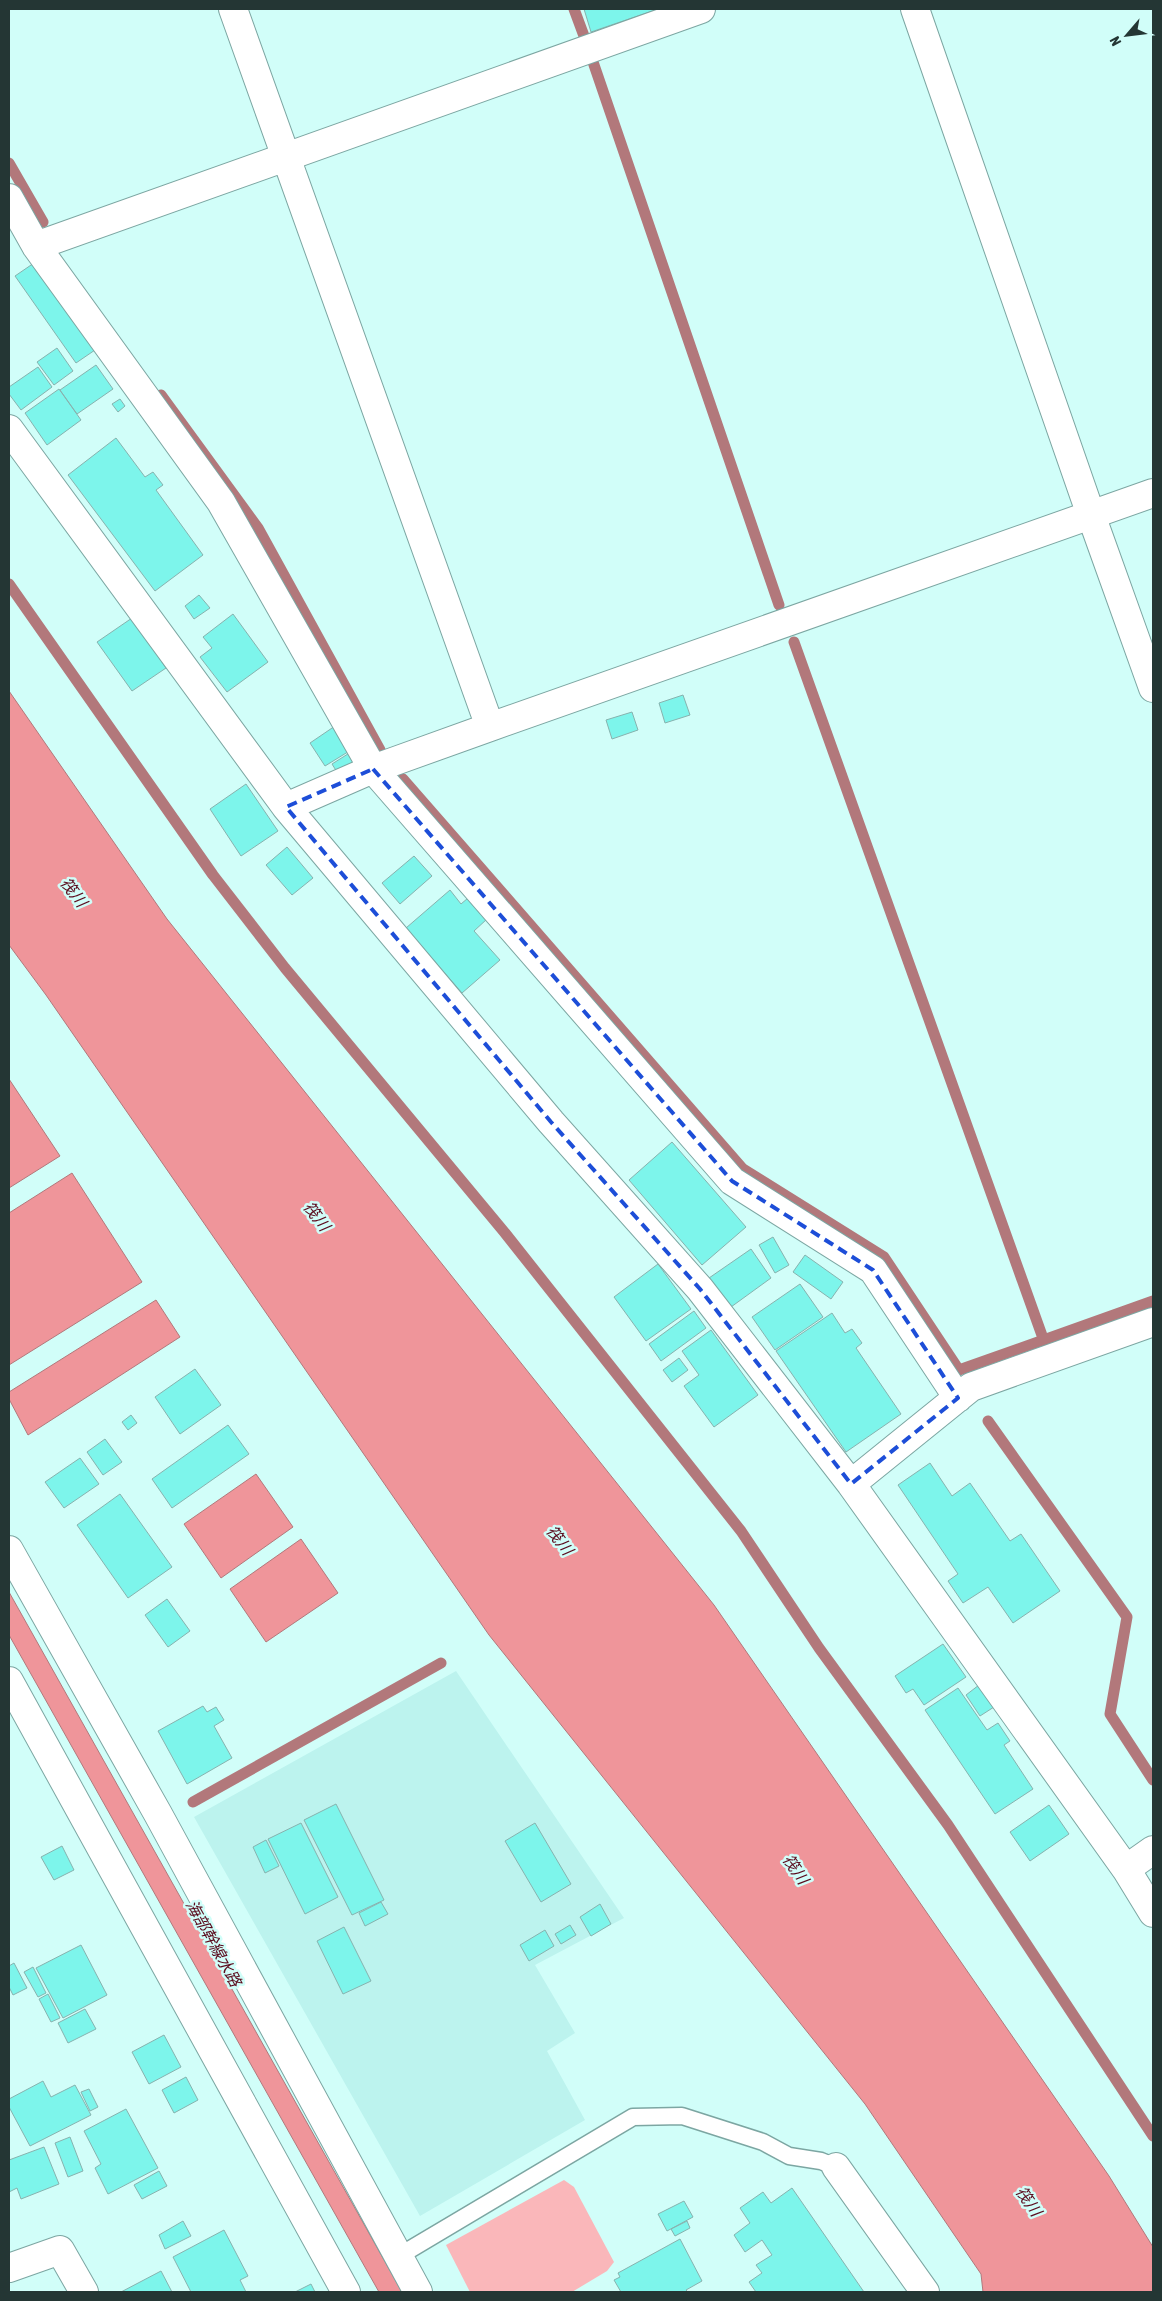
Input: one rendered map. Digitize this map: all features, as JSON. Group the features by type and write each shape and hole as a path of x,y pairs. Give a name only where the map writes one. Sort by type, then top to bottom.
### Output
{"street":[{"path":"233,9 490,726"},
{"path":"36,246 701,9"},
{"path":"915,9 1153,688"},
{"path":"9,198 36,246 221,502 373,769 732,1181 873,1270 958,1398"},
{"path":"9,429 286,807 551,1122 700,1289 851,1484 1126,1868 1153,1913"},
{"path":"286,807 373,769 490,726 1153,493"},
{"path":"851,1484 971,1387 1153,1322"},
{"path":"9,1550 158,1814 418,2292"},
{"path":"9,1681 346,2292"},
{"path":"1126,1868 1153,1850"},
{"path":"836,2166 925,2292"},
{"path":"9,2268 60,2250 84,2292"}],"lane":[{"path":"398,2256 633,2117 682,2116 763,2142 790,2156 821,2161 836,2166"}],"highlighted area":[{"path":"373,769 732,1181 873,1270 958,1398 851,1484 700,1289 551,1122 286,807"}],"shaded area":[{"path":"456,1671 624,1918 535,1965 575,2033 547,2051 585,2120 420,2216 194,1817"},
{"path":"564,2180 574,2187 614,2262 607,2271 572,2292 470,2292 446,2245"}],"water":[{"name":"筏川","path":"9,691 167,919 714,1605 1109,2176 1153,2247 1153,2292 983,2292 981,2274 865,2104 489,1635 46,995 9,945"},
{"path":"9,1079 60,1156 9,1188"},
{"path":"72,1173 142,1282 9,1365 9,1213"},
{"path":"156,1300 180,1337 28,1435 9,1399 9,1392"},
{"path":"256,1474 293,1527 221,1578 184,1524"},
{"path":"301,1539 338,1593 266,1642 230,1589"},
{"path":"9,1592 402,2292 379,2292 9,1635"}],"building":[{"path":"584,9 658,9 591,32"},
{"path":"34,263 95,350 76,363 15,276"},
{"path":"57,348 73,371 54,385 37,362"},
{"path":"96,365 113,389 77,414 60,390"},
{"path":"38,367 52,387 21,410 9,394 9,387"},
{"path":"59,389 81,420 47,445 25,413"},
{"path":"120,399 125,406 118,412 112,404"},
{"path":"116,438 145,477 153,472 163,485 156,490 203,555 155,591 68,475"},
{"path":"199,595 210,608 194,619 185,606"},
{"path":"233,614 268,662 227,692 200,657 212,648 203,637"},
{"path":"132,618 166,668 132,691 97,642"},
{"path":"683,695 690,715 665,723 659,703"},
{"path":"632,712 638,730 612,739 606,720"},
{"path":"335,726 351,750 325,766 310,743"},
{"path":"351,752 356,760 337,772 332,764"},
{"path":"246,784 278,831 241,856 210,809"},
{"path":"287,847 313,878 292,895 266,865"},
{"path":"414,856 432,876 400,904 382,883"},
{"path":"450,890 461,904 468,898 487,919 474,931 500,960 462,993 406,928"},
{"path":"672,1142 746,1227 702,1265 629,1180"},
{"path":"773,1237 789,1265 775,1273 759,1245"},
{"path":"751,1249 771,1278 731,1307 709,1278"},
{"path":"805,1255 843,1282 831,1299 793,1272"},
{"path":"658,1264 691,1309 646,1341 614,1297"},
{"path":"800,1284 823,1317 775,1350 752,1317"},
{"path":"694,1311 706,1328 661,1361 649,1344"},
{"path":"832,1313 845,1333 852,1329 862,1343 856,1348 901,1414 846,1452 776,1351"},
{"path":"711,1330 758,1395 714,1427 684,1386 699,1375 682,1351"},
{"path":"679,1358 688,1370 672,1382 663,1370"},
{"path":"195,1369 221,1405 180,1434 155,1397"},
{"path":"131,1415 137,1423 128,1430 122,1422"},
{"path":"228,1425 249,1454 172,1508 152,1479"},
{"path":"105,1439 122,1462 103,1475 87,1452"},
{"path":"80,1458 99,1484 64,1508 45,1482"},
{"path":"930,1463 952,1496 970,1483 1010,1541 1021,1534 1060,1591 1013,1623 988,1587 963,1603 948,1581 958,1574 898,1485"},
{"path":"120,1494 172,1567 128,1598 77,1525"},
{"path":"167,1599 190,1631 168,1647 145,1615"},
{"path":"943,1644 966,1677 924,1705 913,1689 906,1693 895,1676"},
{"path":"979,1685 994,1707 980,1716 966,1695"},
{"path":"958,1688 987,1730 998,1723 1010,1741 1004,1745 1033,1789 995,1814 925,1710"},
{"path":"203,1706 207,1712 216,1707 224,1720 214,1726 232,1758 187,1784 158,1731"},
{"path":"336,1804 384,1900 352,1915 304,1820"},
{"path":"1049,1805 1069,1834 1030,1861 1010,1832"},
{"path":"301,1823 338,1897 305,1914 268,1839"},
{"path":"535,1823 571,1884 541,1902 505,1841"},
{"path":"266,1840 279,1866 265,1873 253,1847"},
{"path":"62,1846 74,1870 54,1880 41,1857"},
{"path":"381,1902 388,1914 365,1926 359,1913"},
{"path":"600,1904 611,1924 591,1936 580,1917"},
{"path":"570,1925 576,1935 561,1944 555,1934"},
{"path":"344,1927 371,1981 343,1994 317,1941"},
{"path":"545,1930 554,1946 529,1961 520,1945"},
{"path":"81,1945 107,1995 63,2018 36,1968"},
{"path":"14,1963 27,1988 13,1995 9,1987 9,1966"},
{"path":"33,1967 46,1993 38,1997 24,1972"},
{"path":"48,1994 60,2018 51,2022 39,1999"},
{"path":"85,2009 96,2029 68,2043 58,2023"},
{"path":"164,2035 181,2067 149,2084 132,2052"},
{"path":"186,2077 198,2100 174,2113 162,2090"},
{"path":"43,2081 51,2097 75,2085 91,2115 30,2146 9,2107 9,2099"},
{"path":"89,2089 98,2107 90,2111 81,2092"},
{"path":"126,2109 158,2168 108,2194 95,2168 101,2164 84,2131"},
{"path":"70,2137 83,2171 68,2177 55,2143"},
{"path":"44,2147 59,2184 21,2199 17,2188 9,2192 9,2160"},
{"path":"159,2171 167,2186 142,2199 134,2185"},
{"path":"792,2188 864,2292 756,2292 749,2282 762,2273 756,2265 772,2255 762,2240 745,2252 734,2235 750,2223 740,2208 763,2192 771,2203"},
{"path":"684,2201 693,2217 667,2231 658,2214"},
{"path":"183,2221 191,2236 165,2249 159,2235"},
{"path":"687,2221 690,2228 675,2236 671,2229"},
{"path":"224,2230 248,2276 240,2280 246,2292 191,2292 173,2257"},
{"path":"680,2239 702,2281 686,2290 688,2292 621,2292 614,2280 620,2277 618,2273"},
{"path":"161,2271 172,2292 121,2292"},
{"path":"311,2284 315,2292 295,2292"}],"waterway":[{"path":"574,9 584,36"},
{"path":"592,59 779,605"},
{"path":"9,163 43,222"},
{"path":"161,395 258,528 380,750"},
{"path":"9,584 213,875 285,968 505,1233 741,1531 819,1648 948,1825 1153,2136"},
{"path":"794,642 1044,1341"},
{"path":"403,779 743,1169 884,1257 959,1370 1153,1301"},
{"path":"988,1421 1127,1617 1110,1714 1153,1780"},
{"path":"193,1802 441,1663"}],"water label":[{"name":"海部幹線水路","path":"214,1943"}]}
